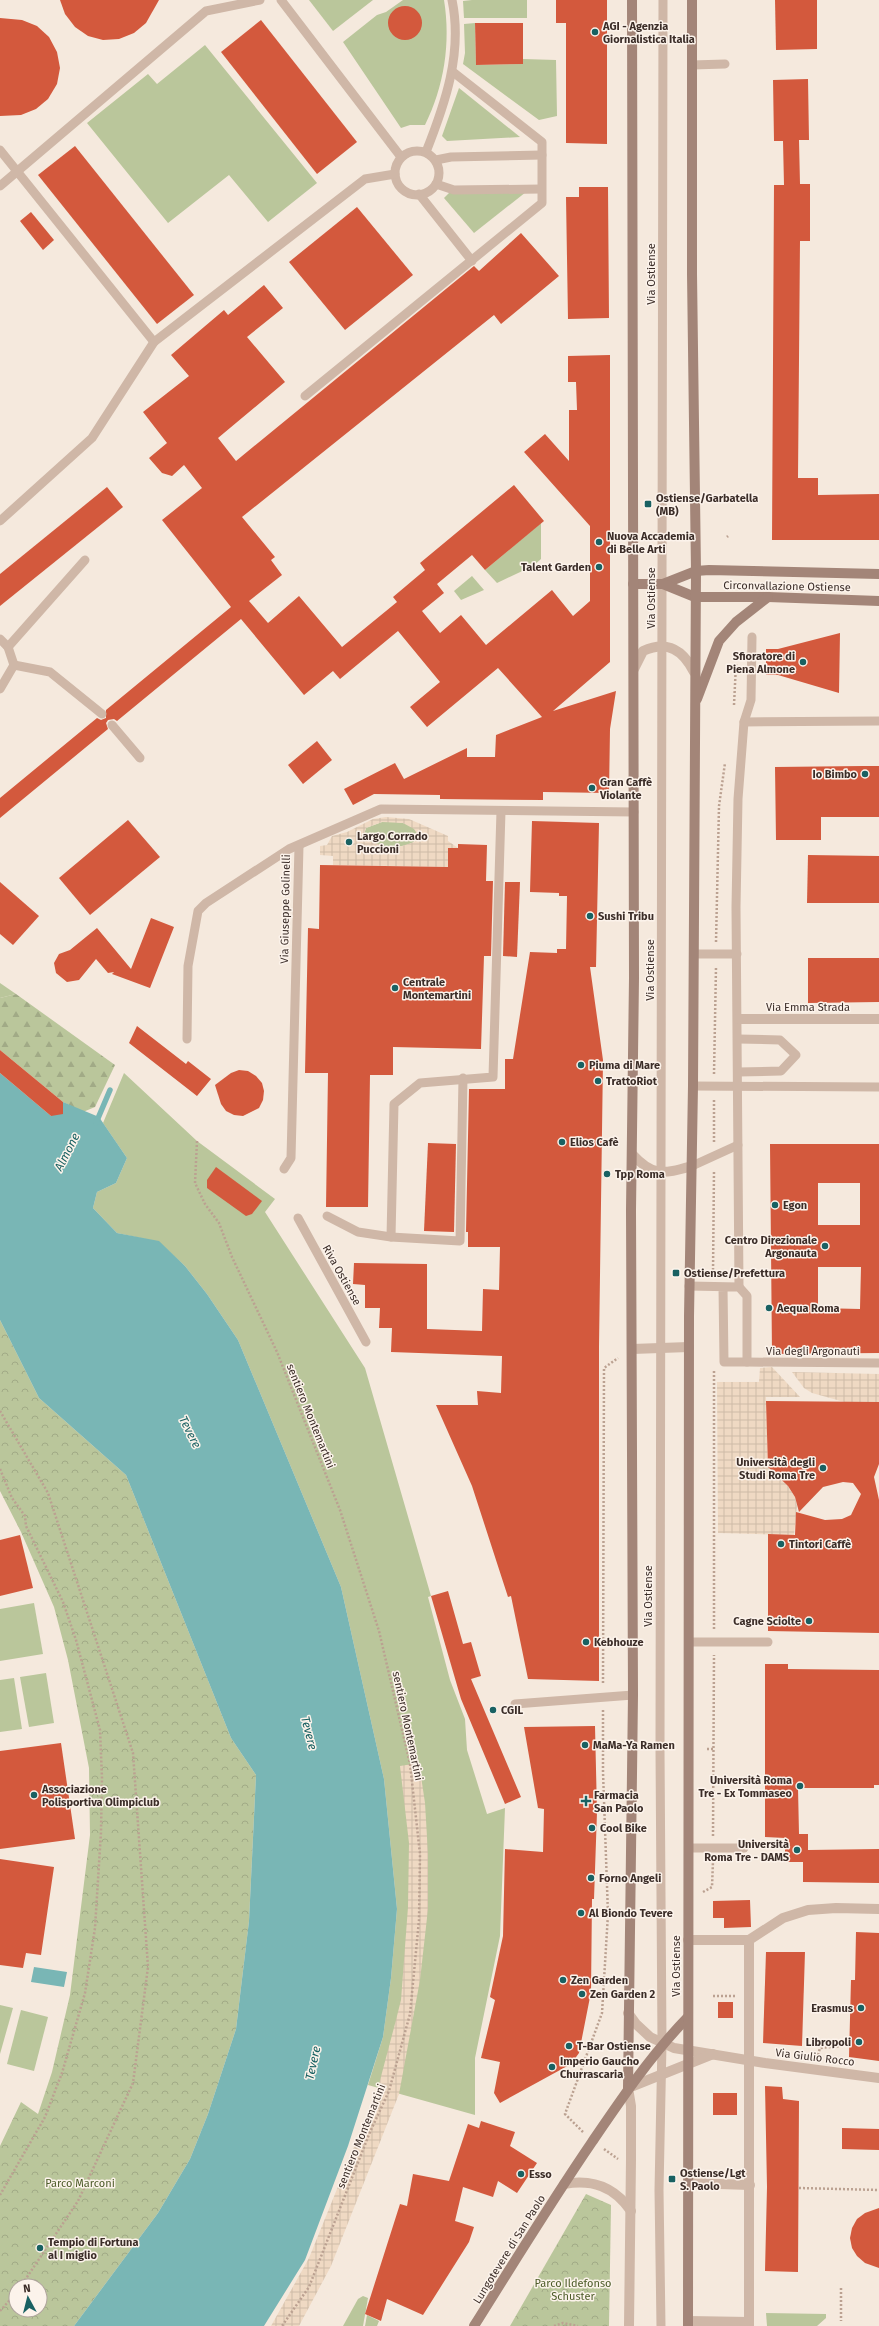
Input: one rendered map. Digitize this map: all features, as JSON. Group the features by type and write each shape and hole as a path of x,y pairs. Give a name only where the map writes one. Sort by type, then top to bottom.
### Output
{"main road":[{"name":"Via Ostiense","path":"628,2088 633,1695 632,1154 634,812 632,672 632,0"},
{"name":"Via Ostiense","path":"688,2324 690,1642 689,1286 694,1086 694,672 696,571 692,274 692,0"},
{"name":"Circonvallazione Ostiense","path":"696,571 781,570 879,574"},
{"path":"633,584 663,584 696,571"},
{"path":"663,584 695,597"},
{"name":"Circonvallazione Ostiense","path":"695,597 768,597 879,601"},
{"path":"694,706 720,642 736,622 768,597"},
{"name":"Lungotevere di San Paolo","path":"474,2326 564,2184 628,2088 662,2044 688,2017"}],"street":[{"path":"632,672 643,651 662,647 682,653 694,672"},
{"name":"Via Emma Strada","path":"738,1019 879,1019"},
{"path":"632,1154 645,1168 662,1172 692,1166"},
{"path":"632,1349 689,1347"},
{"path":"688,1940 749,1940 783,1918 801,1912 836,1908 879,1909"},
{"name":"Via Ostiense","path":"688,2324 749,2324 749,1940"},
{"path":"628,2013 643,2031 662,2044 689,2051 748,2061"},
{"path":"628,2088 713,2054"},
{"name":"Via Giulio Rocco","path":"748,2061 879,2078"},
{"name":"Via Ostiense","path":"628,2088 631,2106 629,2326"},
{"path":"564,2184 580,2181 604,2186 620,2196 631,2211"},
{"path":"688,2183 750,2185"}],"lane":[{"path":"0,186 206,11 260,0"},
{"path":"281,0 401,157"},
{"path":"426,152 444,106 453,72 455,43 452,0"},
{"name":"Via Ostiense","path":"661,2326 662,2044 660,1765 663,0"},
{"path":"692,65 725,64"},
{"path":"305,396 542,203 542,142 453,72"},
{"path":"0,150 154,342"},
{"path":"413,151 426,152 436,160 439,173 436,184 430,191 419,194 409,193 400,185 395,174 397,164 401,157 413,151"},
{"path":"436,160 451,157 542,155"},
{"path":"0,521 92,438 154,342 365,179 395,174"},
{"path":"436,184 454,190 542,190"},
{"path":"419,194 472,261"},
{"path":"8,647 84,560"},
{"path":"747,1362 747,1296 739,1287 737,954 738,799 744,722 751,700 752,637"},
{"path":"0,639 8,647 14,666 0,689"},
{"path":"14,666 50,672 102,714"},
{"path":"744,722 879,721"},
{"path":"112,725 140,758"},
{"name":"Via Giuseppe Golinelli","path":"284,1169 291,1158 299,846 381,809 634,812"},
{"path":"391,1237 394,1104 420,1083 463,1078 493,1077 501,810"},
{"path":"186,1040 188,966 198,911 212,899 290,849 299,846"},
{"path":"694,954 737,954"},
{"path":"738,1039 780,1040 796,1055 781,1072 738,1072"},
{"path":"327,1216 358,1232 391,1237 460,1241 463,1078"},
{"path":"694,1086 879,1087"},
{"path":"692,1166 738,1145"},
{"name":"Riva Ostiense","path":"298,1218 366,1342"},
{"path":"689,1286 739,1287"},
{"name":"Via degli Argonauti","path":"724,1287 724,1362 879,1363"},
{"path":"690,1642 768,1642"},
{"path":"515,1704 633,1695"},
{"path":"689,1848 744,1848"}],"path":[{"path":"733,708 736,662"},
{"path":"713,1287 714,1086 718,834 726,761"},
{"name":"sentiero Montemartini","path":"197,1141 195,1183 205,1204 219,1222 232,1257 277,1352 340,1510 379,1631 410,1764 420,1854 419,1920 410,2014 390,2091 370,2132 309,2287 282,2326"},
{"path":"572,2123 565,2114 602,2013 608,1914 603,1772 604,1368"},
{"path":"702,1899 702,1892 712,1887 713,1848 714,1370"},
{"path":"0,1411 48,1493 133,1753 148,1967 133,2084 78,2201 26,2278"},
{"path":"0,1469 12,1498 25,1516 26,1526 63,1602 76,1640 100,1730 102,1778 95,1928 85,1993 62,2073 45,2117 0,2196"},
{"path":"707,1749 714,1750"},
{"path":"608,1914 614,1914"},
{"path":"713,1996 749,1996"},
{"path":"816,2069 820,2048 841,2046"},
{"path":"799,2188 879,2190"},
{"path":"841,2288 841,2322"},
{"path":"0,2311 8,2302"},
{"path":"554,2326 563,2323 578,2326"}],"green space":[{"path":"309,0 373,0 333,31"},
{"path":"403,0 444,0 447,32 441,80 432,110 425,125 410,125 401,128 343,42 377,15 386,12"},
{"path":"527,0 527,18 464,18 463,1"},
{"path":"475,23 476,65 523,64 523,59 556,60 557,116 539,120 463,64 465,53 464,24"},
{"path":"205,45 317,183 268,222 229,175 168,223 87,123 148,74 157,84"},
{"path":"459,88 520,137 447,141 442,136"},
{"path":"450,192 526,192 474,233 444,198"},
{"path":"541,523 541,559 533,566 497,583 485,570"},
{"path":"472,576 484,590 461,600 454,591"},
{"path":"382,822 408,824 416,830 418,835 414,842 396,847 377,845 366,840 364,834 366,828"},
{"path":"0,983 16,994 0,998"},
{"path":"16,994 115,1065 95,1107 83,1112 63,1102 0,1050 0,998"},
{"path":"124,1073 197,1141 275,1199 265,1212 365,1368 431,1596 428,1597 450,1680 465,1719 467,1750 487,1814 505,1808 500,1936 475,2058 475,2115 368,2085 383,2037 391,1978 397,1909 384,1779 341,1587 238,1340 207,1294 185,1266 159,1242 117,1233 93,1208 97,1192 116,1183 127,1158 103,1123"},
{"name":"Parco Marconi","path":"0,1320 39,1398 126,1475 231,1738 256,1775 249,1921 236,2029 208,2114 190,2159 158,2213 74,2326 0,2326 0,2146 21,2102 38,2114 52,2072 70,1995 90,1835 89,1768 68,1660 54,1607 21,1532 0,1491"},
{"path":"34,1603 43,1654 0,1661 0,1609"},
{"path":"46,1673 54,1723 29,1727 20,1677"},
{"path":"14,1678 22,1729 0,1732 0,1680"},
{"path":"0,2005 13,2008 0,2054"},
{"path":"21,2010 48,2017 34,2071 7,2064"},
{"name":"Parco Ildefonso Schuster","path":"586,2194 611,2205 609,2326 510,2326"},
{"path":"363,2296 368,2298 363,2326 343,2326 358,2299"},
{"path":"766,2313 826,2314 826,2318 817,2326 767,2326"},
{"path":"367,2315 379,2321 377,2326 365,2326"}],"shaded area":[{"name":"Largo Corrado Puccioni","path":"386,817 409,819 448,836 448,841 458,848 448,848 448,867 333,865 333,856 320,855 320,846 327,845 332,836 347,832 373,819","holes":["382,822 403,823 414,829 418,835 414,842 399,847 384,846 366,840 364,834 366,828"]},
{"path":"772,1367 800,1397 766,1397 768,1467 788,1486 795,1497 797,1506 794,1535 718,1533 717,1382 759,1382 760,1368"},
{"path":"792,1372 879,1374 879,1402 848,1403 812,1393 804,1388"},
{"path":"419,1763 425,1803 428,1854 428,1909 420,1980 399,2094 331,2266 299,2326 271,2326 309,2258 378,2088 396,2020 401,2000 408,1907 409,1843 400,1766"}],"water":[{"name":"Tevere","path":"0,1073 51,1116 63,1102 99,1117 127,1158 116,1183 97,1192 93,1208 117,1233 159,1241 185,1266 207,1294 238,1340 341,1587 384,1779 397,1909 391,1978 383,2037 348,2146 305,2260 264,2326 74,2326 158,2213 190,2159 208,2114 236,2029 249,1921 256,1775 231,1738 126,1475 39,1398 0,1320"},
{"path":"34,1967 67,1972 64,1987 31,1982"}],"building":[{"path":"60,0 159,0 146,23 134,33 119,39 103,40 88,36 75,27 65,14"},
{"path":"556,0 607,0 607,144 566,143 566,23 556,23"},
{"path":"775,0 817,0 817,49 776,50"},
{"path":"402,6 408,6 412,7 419,13 422,23 421,30 415,37 408,40 402,40 398,39 391,33 388,26 388,20 389,16 395,9"},
{"path":"0,18 22,20 37,26 49,37 57,52 60,68 57,84 48,99 36,109 21,115 0,116"},
{"path":"261,20 357,142 317,174 221,52"},
{"path":"475,23 523,23 523,64 476,65"},
{"path":"808,79 809,140 799,140 800,184 810,184 810,241 800,241 798,478 818,478 818,495 879,494 879,540 772,540 774,185 784,185 783,141 774,141 773,80"},
{"path":"75,146 194,295 157,324 38,175"},
{"path":"579,187 608,187 609,318 568,319 566,197 579,197"},
{"path":"357,207 413,275 345,330 289,262"},
{"path":"31,212 54,240 43,250 20,221"},
{"path":"521,233 559,276 501,324 494,315 242,517 275,557 271,560 282,575 249,601 268,623 299,596 342,647 397,602 393,597 425,570 420,563 514,485 544,521 485,570 472,555 437,584 444,593 422,611 440,633 461,615 486,645 552,590 573,616 590,601 590,526 524,452 545,434 569,461 569,410 577,410 576,382 568,382 568,356 610,355 610,662 553,711 616,691 610,729 609,793 543,792 543,800 440,799 440,795 374,794 353,805 344,789 395,763 404,779 467,748 467,757 495,757 496,735 542,717 498,668 427,727 410,707 440,682 398,631 340,679 333,671 304,695 241,619 117,721 114,719 108,720 106,723 108,729 0,818 0,798 97,718 101,720 106,718 106,710 231,607 162,520 202,488 184,465 172,476 162,473 149,458 167,443 143,412 189,376 171,355 224,310 228,315 264,285 283,308 247,337 285,382 218,438 236,461 474,266 479,271"},
{"path":"107,487 123,507 0,606 0,574"},
{"name":"Sfioratore di Piena Almone","path":"840,633 839,693 778,675 766,675 766,649 778,649"},
{"path":"317,741 332,760 303,784 288,765"},
{"path":"879,766 879,817 821,817 821,840 776,840 775,767"},
{"path":"128,820 160,857 90,915 59,878"},
{"path":"532,821 599,823 596,967 590,967 603,1060 599,1347 599,1681 528,1679 511,1596 508,1597 472,1486 436,1405 478,1405 477,1391 501,1393 502,1356 391,1352 392,1328 379,1328 380,1308 365,1308 365,1285 353,1284 354,1263 427,1264 427,1329 482,1331 483,1289 499,1290 500,1247 468,1247 468,1232 466,1232 469,1089 505,1089 505,1059 513,1059 530,952 557,953 557,949 566,949 567,896 559,896 559,893 530,892"},
{"name":"Centrale Montemartini","path":"458,844 487,845 486,881 493,881 491,956 484,956 481,1049 393,1047 393,1075 370,1075 368,1207 326,1207 328,1073 305,1073 308,928 319,929 320,865 448,867 448,848 458,848"},
{"path":"808,855 879,856 879,903 807,903"},
{"path":"0,882 39,916 13,945 0,934"},
{"path":"505,882 520,882 517,957 503,956"},
{"path":"151,918 174,927 150,988 112,974 114,972 108,973 96,959 79,980 67,982 56,973 54,963 59,954 70,950 97,928 131,969"},
{"path":"808,958 879,958 879,1002 808,1003"},
{"path":"137,1026 186,1064 188,1061 211,1079 197,1096 129,1043"},
{"path":"0,1050 63,1102 63,1114 51,1116 0,1073"},
{"path":"239,1070 248,1071 256,1076 262,1083 264,1091 263,1100 259,1108 243,1116 234,1115 226,1111 221,1104 215,1085 231,1073"},
{"path":"428,1143 456,1144 454,1232 424,1231"},
{"name":"Centro Direzionale Argonauta","path":"770,1144 879,1144 879,1353 772,1354","holes":["818,1183 860,1183 860,1225 818,1225","818,1267 861,1267 860,1309 818,1308"]},
{"path":"216,1167 262,1201 252,1214 246,1216 207,1188 207,1180"},
{"path":"766,1401 879,1402 879,1464 874,1477 879,1500 879,1633 768,1631 768,1534 795,1535 796,1512 825,1520 842,1519 851,1515 861,1494 853,1483 843,1482 823,1487 799,1512 795,1497 788,1486 768,1467"},
{"path":"20,1535 33,1588 0,1596 0,1540"},
{"path":"448,1591 463,1644 471,1642 481,1676 471,1679 521,1797 505,1804 461,1699 431,1596"},
{"path":"765,1664 788,1664 788,1669 879,1670 879,1785 874,1785 874,1788 798,1788 799,1834 808,1834 808,1850 879,1849 879,1883 803,1882 803,1862 785,1862 785,1838 765,1837"},
{"path":"595,1726 597,1812 594,1899 592,1899 591,1992 579,2053 571,2064 500,2103 494,2093 500,2062 481,2058 495,2000 490,1997 503,1936 505,1849 543,1852 544,1809 538,1808 524,1727"},
{"name":"Associazione Polisportiva Olimpiclub","path":"61,1743 75,1839 0,1849 0,1751"},
{"path":"0,1859 54,1867 41,1955 26,1953 23,1968 0,1965"},
{"path":"750,1900 751,1927 724,1928 724,1918 713,1918 713,1901"},
{"path":"856,1932 879,1933 879,2061 849,2057 851,1980 855,1980"},
{"path":"766,1952 805,1952 802,2046 763,2043"},
{"path":"718,2002 733,2002 733,2018 718,2018"},
{"path":"765,2086 782,2087 783,2099 799,2101 798,2272 765,2271 767,2187"},
{"path":"713,2093 737,2093 737,2115 713,2115"},
{"path":"481,2121 515,2132 510,2146 537,2163 517,2193 498,2181 493,2197 463,2187 455,2221 474,2227 469,2242 423,2315 387,2299 381,2321 365,2314 400,2204 407,2206 413,2174 449,2181 468,2124 479,2128"},
{"path":"842,2128 879,2129 879,2150 842,2149"},
{"path":"879,2208 879,2268 865,2263 857,2256 852,2248 850,2238 852,2228 857,2219 865,2213"}],"waterway":[{"name":"Almone","path":"96,1123 110,1090"}],"place":[{"name":"AGI - Agenzia Giornalistica Italia","path":"595,32"},
{"name":"Ostiense/Garbatella (MB)","path":"648,504"},
{"name":"Nuova Accademia di Belle Arti","path":"599,542"},
{"name":"Talent Garden","path":"599,567"},
{"name":"Sfioratore di Piena Almone","path":"803,662"},
{"name":"Io Bimbo","path":"865,774"},
{"name":"Gran Caffè Violante","path":"592,788"},
{"name":"Largo Corrado Puccioni","path":"349,842"},
{"name":"Sushi Tribu","path":"590,916"},
{"name":"Centrale Montemartini","path":"395,988"},
{"name":"Piuma di Mare","path":"581,1065"},
{"name":"TrattoRiot","path":"598,1081"},
{"name":"Elios Cafè","path":"562,1142"},
{"name":"Tpp Roma","path":"607,1174"},
{"name":"Egon","path":"775,1205"},
{"name":"Centro Direzionale Argonauta","path":"825,1246"},
{"name":"Ostiense/Prefettura","path":"676,1273"},
{"name":"Aequa Roma","path":"769,1308"},
{"name":"Università degli Studi Roma Tre","path":"823,1468"},
{"name":"Tintori Caffè","path":"781,1544"},
{"name":"Cagne Sciolte","path":"809,1621"},
{"name":"Kebhouze","path":"586,1642"},
{"name":"CGIL","path":"493,1710"},
{"name":"MaMa-Ya Ramen","path":"585,1745"},
{"name":"Università Roma Tre - Ex Tommaseo","path":"800,1786"},
{"name":"Associazione Polisportiva Olimpiclub","path":"34,1795"},
{"name":"Farmacia San Paolo","path":"586,1801"},
{"name":"Cool Bike","path":"592,1828"},
{"name":"Università Roma Tre - DAMS","path":"797,1850"},
{"name":"Forno Angeli","path":"591,1878"},
{"name":"Al Biondo Tevere","path":"581,1913"},
{"name":"Zen Garden","path":"563,1980"},
{"name":"Zen Garden 2","path":"582,1994"},
{"name":"Erasmus","path":"861,2008"},
{"name":"Libropoli","path":"859,2042"},
{"name":"T-Bar Ostiense","path":"569,2046"},
{"name":"Imperio Gaucho Churrascaria","path":"552,2067"},
{"name":"Esso","path":"521,2174"},
{"name":"Ostiense/Lgt S. Paolo","path":"672,2179"},
{"name":"Tempio di Fortuna al I miglio","path":"40,2248"}]}
